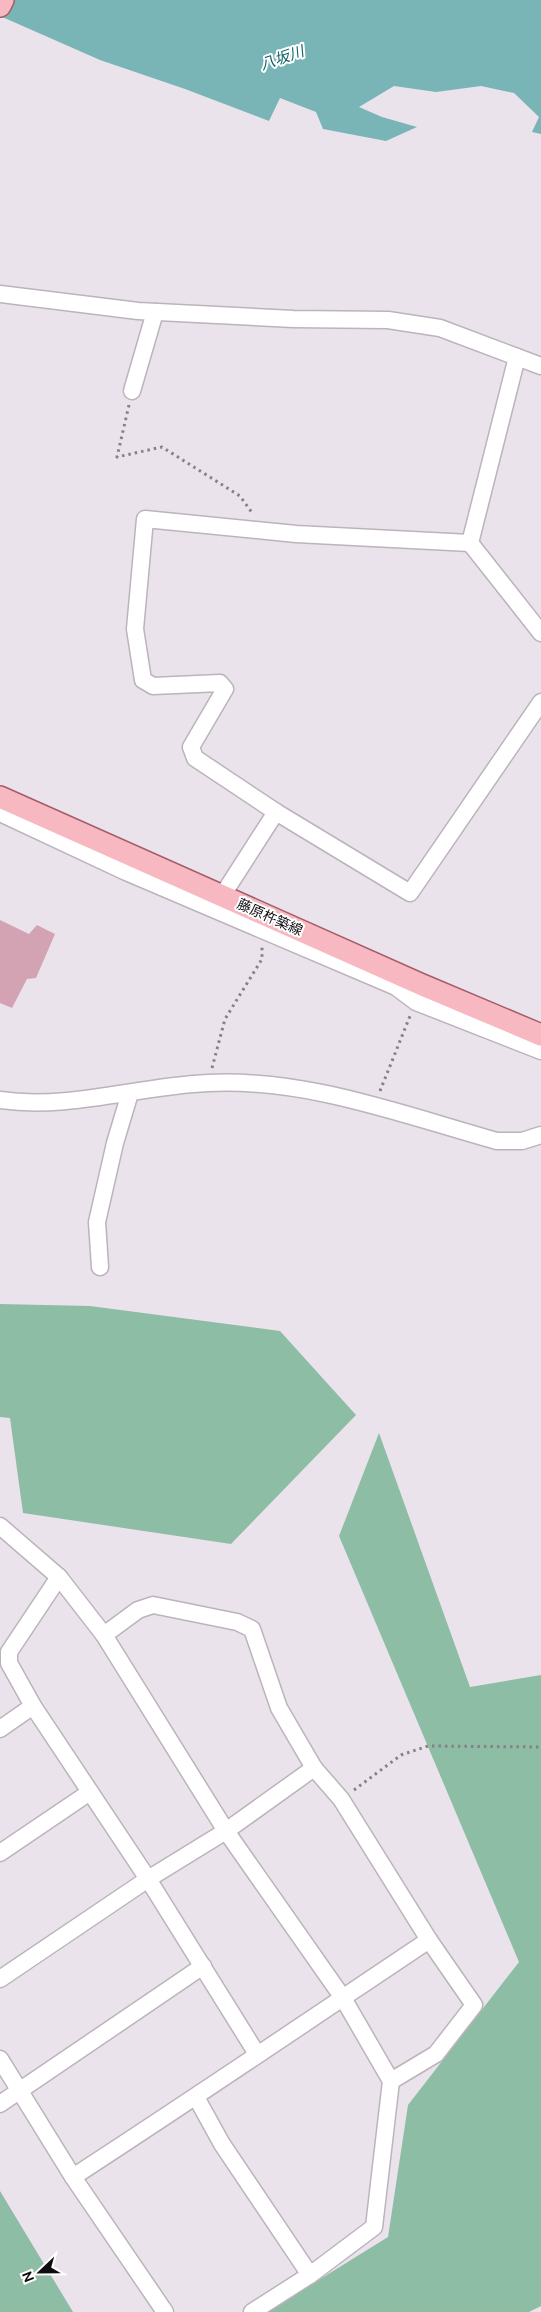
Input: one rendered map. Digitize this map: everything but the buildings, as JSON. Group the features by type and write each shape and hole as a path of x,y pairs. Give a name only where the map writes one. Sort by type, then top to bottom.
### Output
{"main road":[{"path":"0,6 3,0"},
{"name":"藤原杵築線","path":"0,797 541,1035"}],"street":[{"path":"0,294 155,312 294,319 388,320 440,328 541,366"},
{"path":"132,391 155,312"},
{"path":"470,542 517,357"},
{"path":"541,633 470,542 296,534 145,519 135,629 143,680 153,686 220,683 225,689 191,747 195,758 276,812 410,893 541,702"},
{"path":"222,896 276,812"},
{"path":"0,813 126,872 396,987 416,1002 541,1052"},
{"path":"0,1100 22,1103 82,1100 208,1083 266,1085 321,1092 497,1141 522,1140 541,1135"},
{"path":"100,1266 97,1222 115,1143 130,1093"},
{"path":"0,1526 59,1577 104,1635 226,1831 343,1998 391,2081 374,2226 310,2274 252,2312"},
{"path":"59,1577 9,1652 9,1663 34,1706 148,1879 257,2054"},
{"path":"104,1635 138,1610 154,1605 237,1622 252,1630 279,1708 314,1768 341,1799 429,1940 474,2005 436,2054 391,2081"},
{"path":"0,1729 34,1706"},
{"path":"0,1979 148,1879 226,1831 314,1768"},
{"path":"0,1854 90,1792"},
{"path":"73,2177 196,2098 257,2054 429,1940"},
{"path":"0,2104 203,1966"},
{"path":"0,2060 73,2177 165,2312"},
{"path":"196,2098 222,2144 310,2274"}],"path":[{"path":"132,391 117,456 162,447 240,496 258,520"},
{"path":"208,1083 225,1019 262,959 262,946 258,939"},
{"path":"374,1106 416,1002"},
{"path":"341,1799 400,1755 428,1746 541,1747"}],"green space":[{"path":"0,1304 90,1306 280,1331 356,1415 231,1544 23,1513 10,1418 0,1417"},
{"path":"379,1433 470,1687 541,1675 541,2306 529,2312 267,2312 388,2237 408,2105 519,1962 339,1536"},
{"path":"0,2191 73,2312 0,2312"}],"water":[{"name":"八坂川","path":"0,0 541,0 541,134 532,132 539,117 514,93 481,86 436,92 394,86 359,107 382,117 417,127 386,141 323,129 316,112 280,98 269,121 185,89 100,60 0,16"}]}
